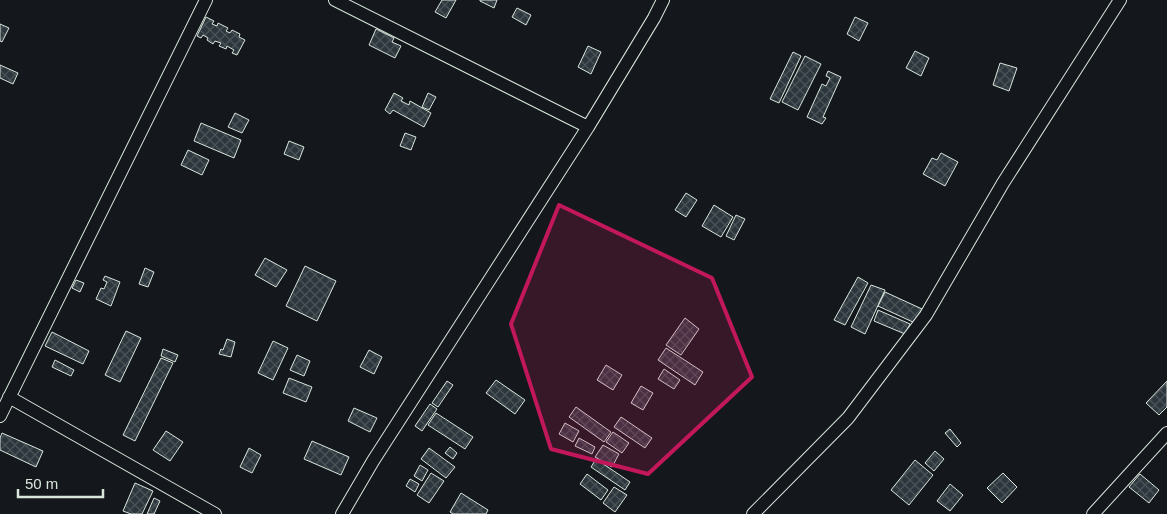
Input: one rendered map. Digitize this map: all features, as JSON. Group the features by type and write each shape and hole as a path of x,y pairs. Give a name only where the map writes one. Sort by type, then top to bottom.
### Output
{"street":[{"path":"0,416 206,0"},
{"path":"335,0 588,127"},
{"path":"342,514 373,461 588,127 663,0"},
{"path":"753,514 848,418 926,315 1003,184 1120,0"},
{"path":"10,396 214,514"},
{"path":"1093,514 1167,433"}],"highlighted area":[{"path":"559,205 712,278 752,377 648,474 551,449 511,324"}],"building":[{"path":"442,0 456,0 446,18 435,12"},
{"path":"480,0 497,0 494,8"},
{"path":"517,8 531,15 526,25 512,17"},
{"path":"206,17 214,21 212,24 217,26 218,23 228,28 226,31 230,33 232,30 240,34 239,37 245,40 237,55 232,53 234,50 227,46 226,49 219,46 221,43 215,41 213,44 203,35 201,38 197,36"},
{"path":"855,17 868,23 859,41 847,34"},
{"path":"0,24 9,28 2,42 0,41"},
{"path":"376,29 394,38 392,42 401,46 395,58 369,45"},
{"path":"588,46 601,52 591,74 578,67"},
{"path":"915,51 929,58 921,76 906,68"},
{"path":"793,52 801,56 779,103 770,99"},
{"path":"805,56 821,64 798,110 782,102"},
{"path":"1000,63 1017,68 1009,91 993,85"},
{"path":"0,65 18,73 13,84 0,78"},
{"path":"828,71 841,77 823,117 826,118 822,124 807,117 822,84 826,86 830,78 826,76"},
{"path":"394,93 403,98 401,101 409,105 410,101 431,113 424,127 393,110 390,114 385,110"},
{"path":"428,93 436,97 429,110 422,107"},
{"path":"235,113 249,120 242,133 228,127"},
{"path":"201,123 241,140 234,158 194,141"},
{"path":"405,133 416,137 411,150 400,146"},
{"path":"289,141 304,147 299,160 284,154"},
{"path":"188,150 209,160 202,175 181,165"},
{"path":"941,153 958,162 945,186 923,174 932,158 937,160"},
{"path":"686,193 697,200 686,217 675,210"},
{"path":"714,205 733,217 721,237 702,226"},
{"path":"736,215 745,219 734,240 726,236"},
{"path":"265,258 287,270 276,287 255,275"},
{"path":"305,266 336,281 317,321 286,306"},
{"path":"145,268 154,272 148,287 139,284"},
{"path":"105,276 120,282 111,306 96,299 101,288 104,289 107,282 103,280"},
{"path":"858,277 868,283 845,325 834,320"},
{"path":"76,280 84,283 80,292 72,288"},
{"path":"871,285 885,290 865,334 851,327"},
{"path":"885,292 922,309 915,323 878,306"},
{"path":"878,310 910,324 905,334 874,321"},
{"path":"685,318 699,329 681,355 666,345"},
{"path":"126,331 141,338 120,382 105,375"},
{"path":"52,332 89,351 83,364 45,346"},
{"path":"227,339 235,342 231,357 219,354 221,349 223,350"},
{"path":"273,341 288,348 273,380 258,373"},
{"path":"666,348 703,372 695,385 658,360"},
{"path":"163,349 178,355 175,362 161,356"},
{"path":"369,350 382,357 374,374 360,367"},
{"path":"297,355 310,361 304,376 290,370"},
{"path":"161,358 173,363 135,441 123,435"},
{"path":"55,360 74,370 71,376 52,367"},
{"path":"606,365 622,375 613,390 597,380"},
{"path":"664,369 680,380 674,389 658,379"},
{"path":"289,378 312,387 306,402 283,393"},
{"path":"496,380 525,400 515,414 486,393"},
{"path":"447,381 453,385 438,407 432,403"},
{"path":"1167,381 1167,407 1159,415 1146,403"},
{"path":"641,386 653,393 643,410 631,403"},
{"path":"430,404 437,409 422,431 415,426"},
{"path":"576,407 611,432 604,442 569,417"},
{"path":"354,408 377,418 370,432 348,421"},
{"path":"436,413 473,437 465,449 428,425"},
{"path":"621,417 652,438 645,448 614,427"},
{"path":"565,423 579,431 573,442 559,434"},
{"path":"950,429 961,443 957,447 945,433"},
{"path":"166,431 183,442 170,461 153,450"},
{"path":"613,432 629,443 622,453 606,442"},
{"path":"2,433 43,451 36,467 0,450"},
{"path":"579,438 595,447 592,454 575,446"},
{"path":"312,441 349,457 341,475 304,459"},
{"path":"603,445 619,454 612,467 595,457"},
{"path":"450,447 457,453 453,459 445,453"},
{"path":"249,448 261,455 252,473 240,467"},
{"path":"429,448 455,467 446,478 421,459"},
{"path":"935,451 944,459 934,471 925,463"},
{"path":"596,459 630,482 625,490 591,467"},
{"path":"915,460 933,475 909,505 891,490"},
{"path":"420,465 428,470 422,481 414,476"},
{"path":"431,473 444,481 429,503 417,495"},
{"path":"1003,473 1017,487 1002,503 987,488"},
{"path":"587,474 608,490 601,500 580,484"},
{"path":"1140,474 1159,490 1149,503 1129,487"},
{"path":"410,479 419,484 415,492 406,486"},
{"path":"135,483 153,491 142,514 131,514 123,511"},
{"path":"950,484 963,495 950,511 937,501"},
{"path":"614,487 627,495 615,512 603,503"},
{"path":"461,493 488,510 486,514 453,514 450,512"},
{"path":"154,498 160,501 154,514 147,514"}]}
